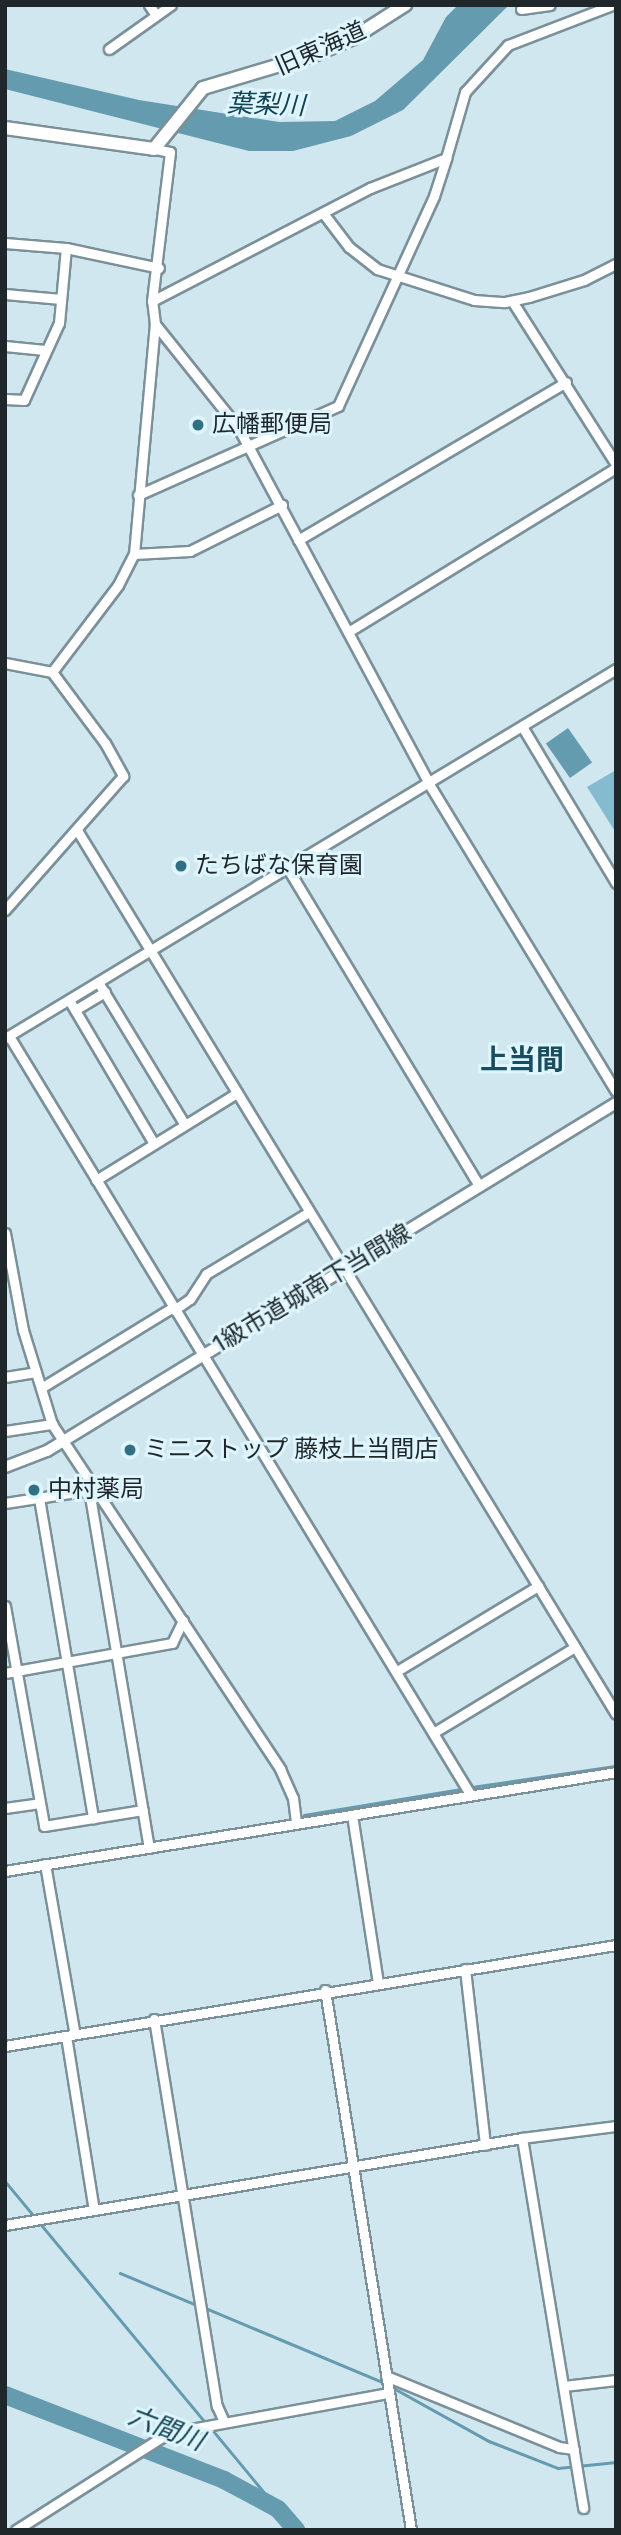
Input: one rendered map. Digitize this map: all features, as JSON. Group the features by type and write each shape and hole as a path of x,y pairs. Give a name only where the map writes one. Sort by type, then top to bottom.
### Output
{"main road":[{"name":"旧東海道","path":"158,144 203,88 272,71 337,45 404,5"},
{"path":"5,128 158,144"}],"street":[{"path":"149,5 156,15"},
{"path":"109,49 171,5"},
{"path":"521,9 550,5"},
{"path":"138,495 338,406 434,196 465,92 508,45 592,8 612,5"},
{"path":"52,672 118,585 134,554 155,324 152,301 159,268 170,152 158,144"},
{"path":"152,301 392,178 446,158"},
{"path":"323,213 362,260 396,277 474,300 512,301 584,280 616,264"},
{"path":"5,243 66,248 159,268"},
{"path":"5,399 24,400 59,323 66,248"},
{"path":"5,294 61,299"},
{"path":"348,632 616,466 566,382 512,301"},
{"path":"155,324 248,445 429,783 616,1091"},
{"path":"5,346 45,350"},
{"path":"298,540 566,382"},
{"path":"134,554 190,551 282,505"},
{"path":"5,663 52,672 105,743 122,776 5,910"},
{"path":"470,1794 7,1037 523,728 616,669"},
{"path":"523,728 616,883"},
{"path":"77,830 616,1714"},
{"path":"288,869 479,1186"},
{"path":"98,982 185,1125"},
{"path":"75,1010 105,992"},
{"path":"69,1000 154,1144"},
{"path":"96,1180 237,1093"},
{"name":"1級市道城南下当間線","path":"5,1467 64,1441 616,1103"},
{"path":"41,1388 190,1299 206,1273 309,1212"},
{"path":"5,1233 36,1372 52,1424 91,1489 183,1620 280,1769 293,1798 296,1824"},
{"path":"5,1377 36,1372"},
{"path":"5,1432 52,1424"},
{"path":"5,1503 91,1489"},
{"path":"91,1489 149,1848"},
{"path":"39,1498 93,1818"},
{"path":"397,1671 538,1586"},
{"path":"6,1611 44,1826 143,1810"},
{"path":"5,1674 172,1643 183,1620"},
{"path":"433,1733 575,1647"},
{"path":"5,1871 616,1772"},
{"path":"5,1808 40,1803"},
{"path":"352,1815 379,1982"},
{"path":"45,1864 94,2210"},
{"path":"5,2046 325,1990 616,1945"},
{"path":"465,1969 485,2145"},
{"path":"325,1990 411,2530"},
{"path":"154,2019 217,2406 222,2422"},
{"path":"5,2225 522,2138 616,2126"},
{"path":"522,2138 583,2508"},
{"path":"386,2376 559,2447 574,2449"},
{"path":"564,2386 616,2380"},
{"path":"16,2530 152,2441 222,2422 388,2393"}],"shaded area":[{"path":"458,5 509,5 403,110 351,136 293,151 249,151 5,89 5,69 139,100 279,122 335,121 375,101 423,60 446,17"},
{"path":"568,728 592,762 570,778 546,743"},
{"path":"616,770 616,833 587,787"}],"waterway":[{"path":"472,1787 616,1766"},
{"path":"304,1815 461,1789"},
{"path":"5,2181 206,2423"},
{"path":"120,2273 197,2305"},
{"path":"203,2307 385,2383"},
{"path":"390,2386 489,2441 558,2468 616,2462"},
{"name":"六間川","path":"5,2395 224,2480 278,2509 296,2530"},
{"path":"211,2428 278,2509"}],"place":[{"name":"広幡郵便局","path":"198,425"},
{"name":"たちばな保育園","path":"181,866"},
{"name":"ミニストップ 藤枝上当間店","path":"130,1450"},
{"name":"中村薬局","path":"34,1490"}],"district":[{"name":"上当間","path":"522,1060"}],"water label":[{"name":"葉梨川","path":"266,105"}]}
